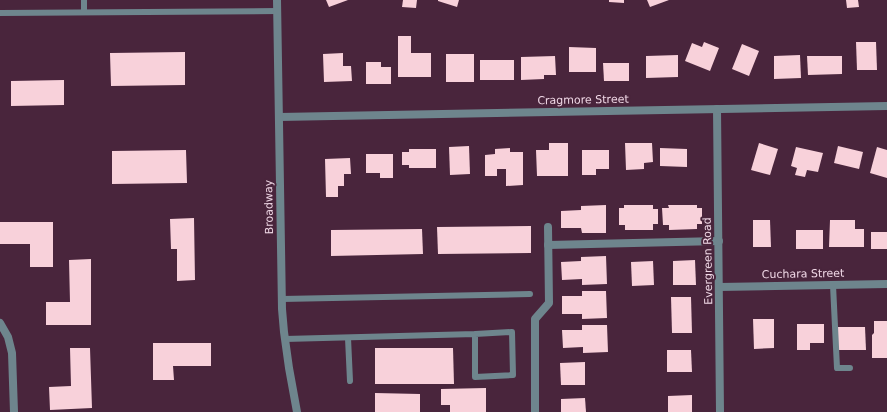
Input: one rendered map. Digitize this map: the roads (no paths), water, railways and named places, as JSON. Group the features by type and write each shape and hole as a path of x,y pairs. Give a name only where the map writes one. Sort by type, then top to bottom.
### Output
{"street":[{"name":"Broadway","path":"277,0 282,300 285,339 297,412"},
{"name":"Cragmore Street","path":"279,117 887,106"},
{"name":"Evergreen Road","path":"718,109 720,412"},
{"path":"535,412 535,319 549,303 548,227"},
{"path":"548,245 719,241"},
{"name":"Cuchara Street","path":"720,286 887,284"},
{"path":"0,323 8,336 12,353 14,412"}],"lane":[{"path":"84,0 84,12"},
{"path":"0,13 278,11"},
{"path":"833,285 837,368 850,368"},
{"path":"282,300 530,294"},
{"path":"285,339 512,332 513,375 475,377 475,334"},
{"path":"348,338 350,380"}]}
